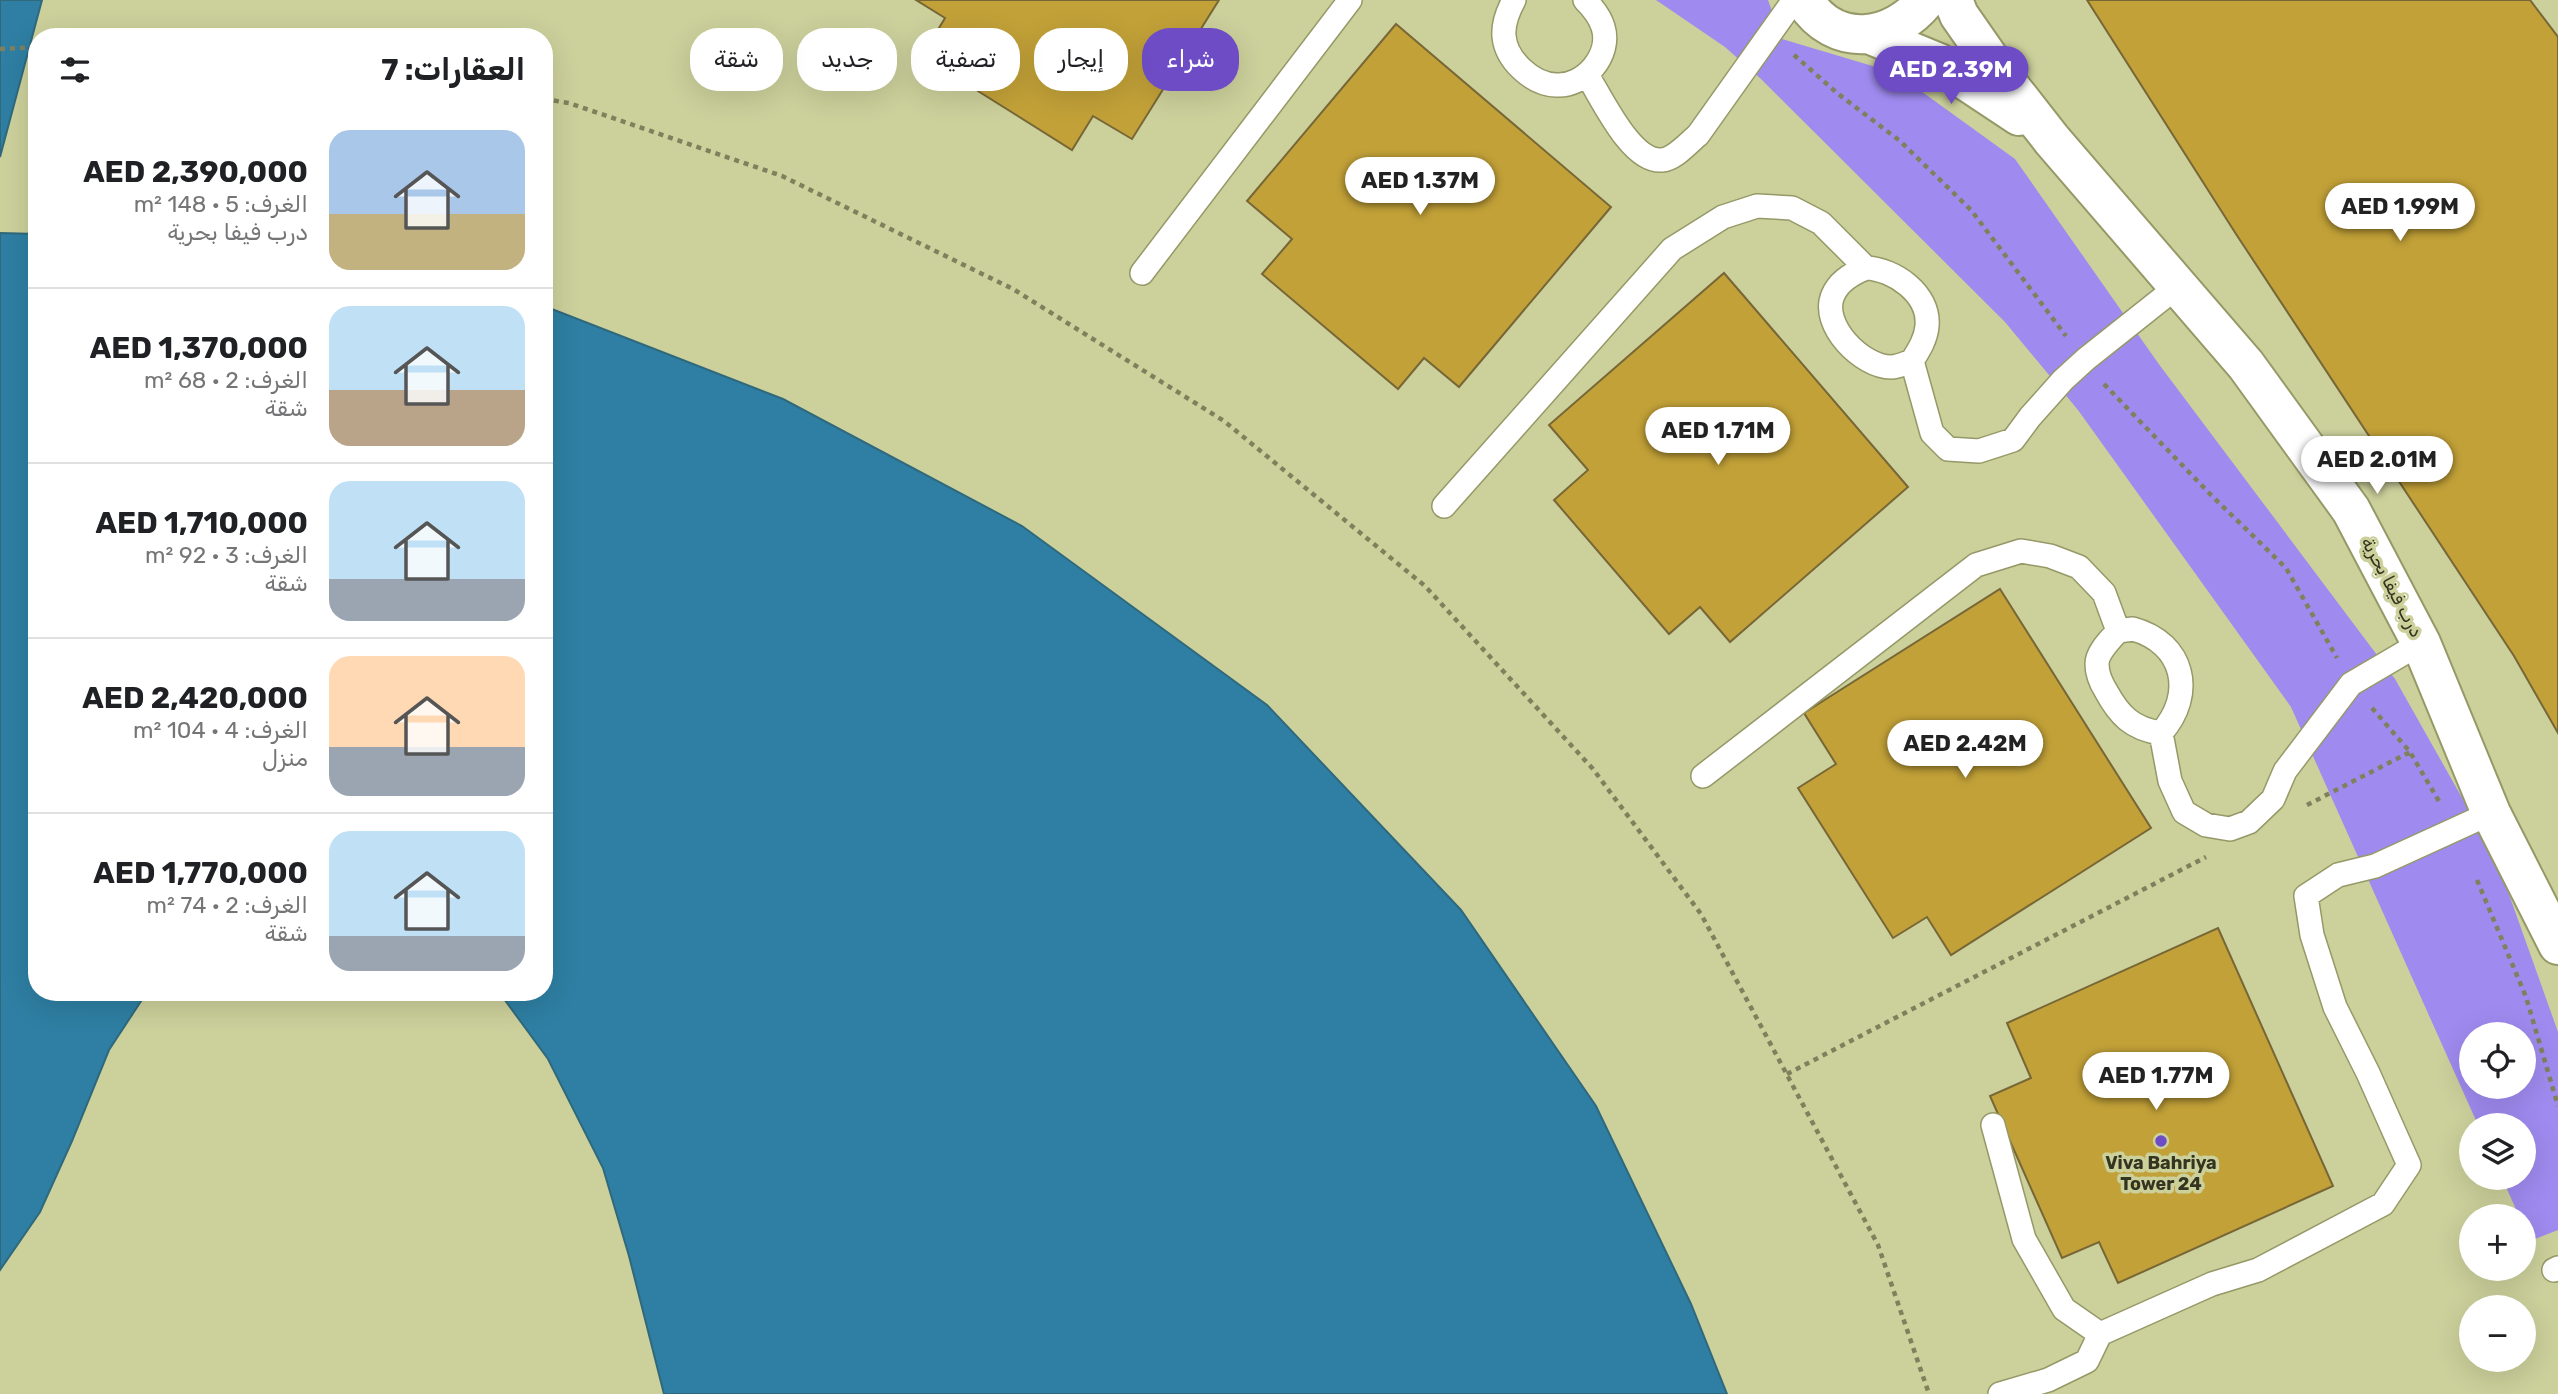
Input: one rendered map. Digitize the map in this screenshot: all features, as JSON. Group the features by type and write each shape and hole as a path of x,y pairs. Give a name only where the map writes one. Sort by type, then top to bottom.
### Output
{"street":[{"name":"درب فيفا بحرية","path":"1804,0 1822,20 1836,29 1871,35 1939,63 2052,140"},
{"path":"1871,35 1894,28 1914,16 1926,0"},
{"name":"درب فيفا بحرية","path":"1953,0 1973,36 2052,140 2246,365 2351,510 2421,643 2491,813 2558,945"}],"lane":[{"path":"1142,273 1350,0"},
{"path":"1514,0 1506,18 1504,37 1510,54 1520,68 1534,78 1555,85 1572,83 1587,75 1598,61 1604,45 1604,28 1593,8 1585,0"},
{"path":"1587,75 1629,142 1644,156 1662,160 1678,152 1698,135 1794,0"},
{"path":"1444,506 1672,249 1723,217 1757,206 1792,208 1821,223 1866,268"},
{"path":"1912,361 1891,367 1861,358 1854,352 1836,326 1832,315 1833,294 1851,273 1866,268 1892,273 1915,293 1924,306 1928,324 1924,339 1912,361 1931,433 1948,449 1979,451 2013,440 2029,417 2086,359 2178,286"},
{"path":"1703,776 1976,565 2021,551 2050,556 2079,567 2104,593 2118,631"},
{"path":"2161,733 2133,725 2122,717 2100,680 2097,662 2118,631 2133,629 2146,633 2170,653 2182,682 2181,698 2170,722 2161,733 2170,781 2184,812 2207,825 2230,829 2249,822 2273,799 2285,771 2351,684 2421,643"},
{"path":"2000,1394 2048,1380 2087,1361 2100,1334 2212,1284 2258,1270 2383,1204 2409,1165 2335,1007 2312,935 2306,896 2338,875 2375,866 2491,813"},
{"path":"1993,1125 2024,1239 2064,1309 2100,1334"}],"path":[{"path":"1770,35 1837,93 1900,141 1970,210 2059,327 2121,402 2286,568 2351,684 2410,752 2456,830 2525,997 2558,1106"},
{"path":"0,50 28,48"},
{"path":"553,100 569,103 782,176 1013,289 1224,421 1426,586 1592,769 1700,914 1878,1245 1929,1394"},
{"path":"2300,808 2410,752"},
{"path":"1787,1074 2214,853"}],"shaded area":[{"path":"1656,0 1768,0 1782,39 1896,73 2015,159 2158,363 2395,679 2496,858 2558,1032 2558,1230 2536,1239 2536,1204 2514,1204 2507,1190 2536,1190 2536,1113 2473,1113 2466,1099 2536,1099 2536,1022 2459,1022 2459,1083 2291,707 2078,410 2005,322 1761,79 1725,47"}],"water":[{"path":"0,0 42,0 35,28 28,28 28,52 0,157"},
{"path":"0,233 28,234 28,1001 141,1001 109,1050 40,1212 0,1270"},
{"path":"553,310 783,399 1022,526 1267,705 1461,910 1596,1106 1691,1304 1727,1394 664,1394 629,1256 603,1168 548,1059 506,1001 553,1001"}],"building":[{"path":"916,0 1219,0 1201,28 1142,28 1142,91 1162,91 1132,139 1093,116 1072,150 978,91 1020,91 1020,28 939,28 945,18"},
{"path":"2087,0 2530,0 2558,37 2558,733 2514,656 2236,234"},
{"path":"1396,24 1611,207 1459,387 1424,358 1398,389 1262,274 1292,239 1247,201"},
{"path":"1724,273 1908,487 1730,642 1700,607 1669,634 1554,500 1588,470 1549,425"},
{"path":"2000,589 2151,828 1951,955 1927,917 1893,938 1798,788 1836,764 1804,713"},
{"name":"Viva Bahriya Tower 24","path":"2218,928 2333,1186 2118,1283 2099,1242 2062,1258 1990,1096 2031,1078 2007,1023"}],"place":[{"name":"Viva Bahriya Tower 24","path":"2161,1141"}]}
